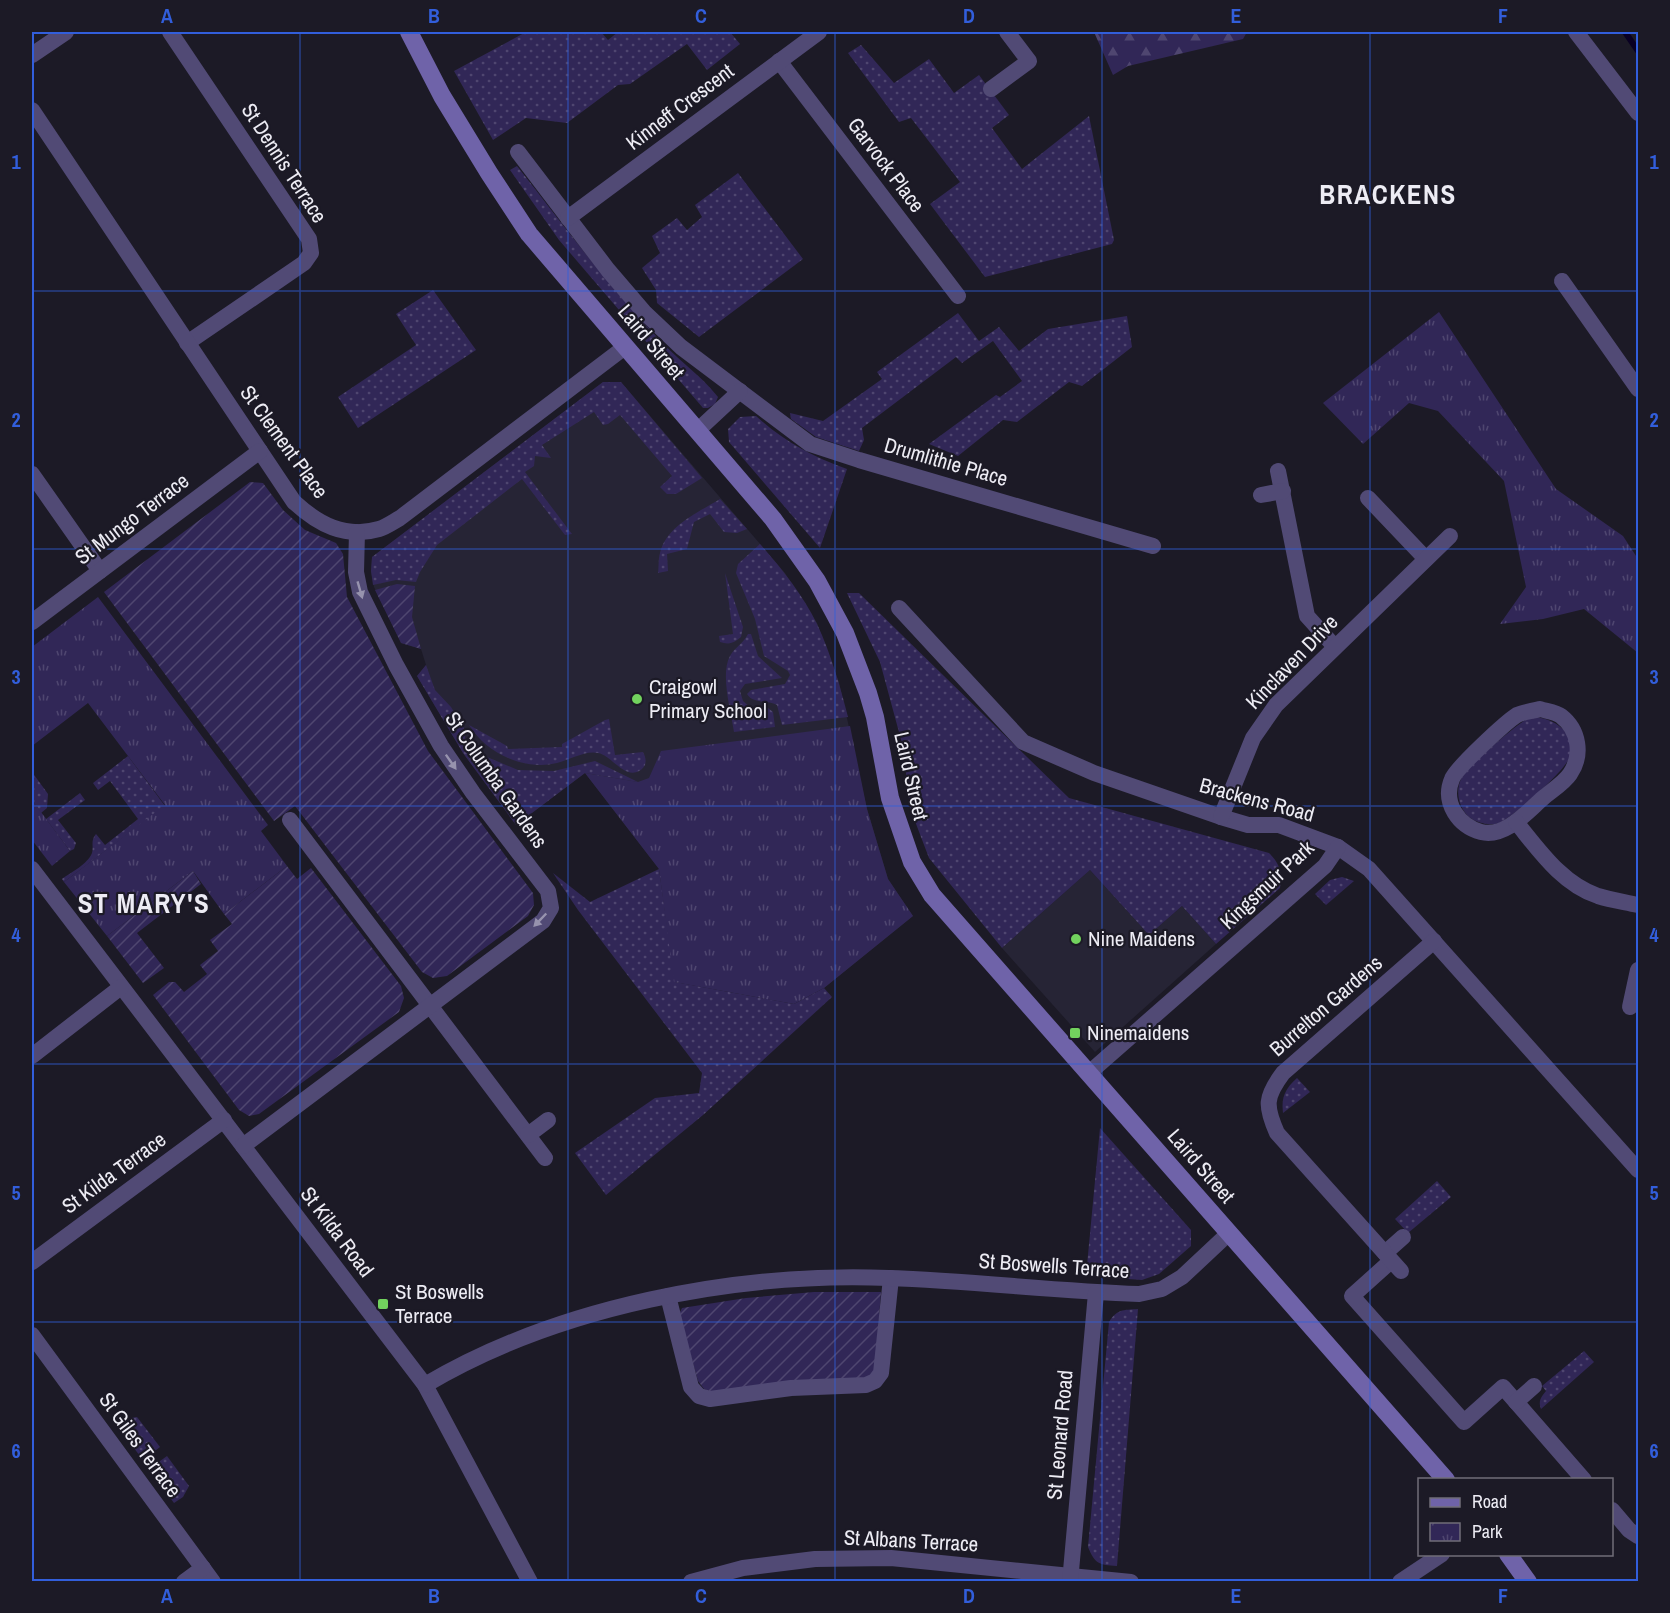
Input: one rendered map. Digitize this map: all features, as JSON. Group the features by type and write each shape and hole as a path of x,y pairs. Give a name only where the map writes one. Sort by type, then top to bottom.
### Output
{"street":[{"path":"32,56 66,32"},
{"name":"St Dennis Terrace","path":"170,32 309,239 311,253 304,263 188,343"},
{"name":"Laird Street","path":"409,32 442,96 489,174 529,234 773,519 817,581 845,633 870,701 890,798 912,862 932,895 1445,1478"},
{"name":"Kinneff Crescent","path":"568,218 819,32"},
{"path":"992,89 1029,61 1007,32"},
{"path":"1576,32 1638,113"},
{"name":"Garvock Place","path":"779,61 958,296"},
{"name":"St Clement Place","path":"32,110 294,502 312,518 333,529 357,532 379,529 400,518 625,346"},
{"name":"Drumlithie Place","path":"518,152 608,270 644,312 681,347 810,444 1153,546"},
{"path":"1562,281 1638,389"},
{"path":"697,431 740,390"},
{"name":"St Mungo Terrace","path":"32,622 260,451"},
{"path":"1278,471 1307,616 1335,647"},
{"path":"32,474 100,571"},
{"path":"1261,495 1282,491"},
{"path":"1368,498 1426,559"},
{"name":"St Columba Gardens","path":"243,1146 543,921 551,908 548,891 473,793 441,746 396,665 360,592 356,572 357,532"},
{"name":"Kinclaven Drive","path":"1221,817 1253,738 1276,705 1450,536"},
{"name":"Brackens Road","path":"899,608 1023,742 1094,773 1221,817 1248,825 1279,825 1338,847 1369,869 1638,1170"},
{"path":"1540,709 1561,715 1575,732 1579,754 1570,774 1516,822 1502,831 1484,833 1468,827 1455,815 1449,798 1452,779 1462,764 1518,714 1540,709"},
{"path":"290,820 545,1158"},
{"path":"1516,822 1547,860 1572,883 1597,896 1638,905"},
{"name":"Kingsmuir Park","path":"1089,1073 1324,866 1338,847"},
{"name":"St Kilda Road","path":"32,870 425,1385 530,1581"},
{"name":"Burrelton Gardens","path":"1392,1262 1277,1133 1268,1112 1271,1089 1283,1073 1434,941"},
{"path":"1630,1007 1638,970"},
{"path":"32,1056 121,987"},
{"name":"St Kilda Terrace","path":"32,1262 224,1120"},
{"path":"528,1135 548,1120"},
{"name":"St Boswells Terrace","path":"425,1385 456,1366 579,1318 668,1296 767,1280 891,1278 1139,1294 1162,1289 1182,1277 1229,1233"},
{"path":"1403,1237 1392,1262 1352,1296 1464,1422 1503,1387 1583,1478"},
{"path":"668,1296 691,1387 699,1396 710,1399 791,1388 866,1385 875,1381 881,1373 891,1278"},
{"name":"St Leonard Road","path":"1070,1579 1096,1293"},
{"name":"St Giles Terrace","path":"32,1335 208,1575"},
{"path":"1516,1402 1534,1386"},
{"path":"1613,1512 1629,1530 1638,1536"},
{"path":"1400,1581 1439,1556"},
{"path":"1509,1556 1528,1581"},
{"name":"St Albans Terrace","path":"691,1581 743,1568 815,1559 891,1558 1070,1579 1131,1581"},
{"path":"184,1581 208,1575"}],"shaded area":[{"name":"Craigowl Primary School","path":"603,382 621,382 785,573 817,623 839,682 867,809 888,879 913,916 824,988 674,982 659,869 585,773 516,825 463,753 417,676 426,665 421,649 401,643 374,587 371,571 372,557"},
{"path":"1090,870 1149,935 1182,906 1216,944 1095,1052 1002,948"}],"green space":[{"path":"526,32 601,32 608,40 618,32 730,32 740,44 707,70 687,44 630,84 618,85 567,123 526,118 493,140 454,71"},
{"path":"1094,32 1247,32 1243,39 1128,66 1113,75"},
{"path":"861,45 894,83 929,59 954,93 979,75 1009,115 992,128 1022,169 1089,116 1114,240 1112,244 985,277 930,204 960,182 911,118 899,122 848,53"},
{"path":"517,166 638,316 663,344 718,397 715,404 703,408 559,240 510,170"},
{"path":"738,173 803,259 699,337 657,303 656,290 642,268 660,253 652,236 677,218 687,230 702,217 695,205"},
{"path":"433,290 476,350 358,428 338,397 416,345 396,314"},
{"path":"1439,312 1556,489 1623,536 1638,559 1638,653 1584,609 1543,619 1500,624 1526,587 1504,481 1438,411 1409,403 1363,444 1323,403"},
{"path":"958,313 979,341 999,327 1019,351 1048,329 1127,316 1132,347 1082,386 1069,382 1017,422 1003,420 958,456 929,444 996,395 1000,397 1022,381 993,341 962,363 956,357 862,428 864,440 859,451 816,437 791,419 790,413 823,421 882,379 877,372"},
{"path":"603,382 621,382 702,478 676,494 667,494 660,487 672,476 620,415 603,425 594,412 542,445 551,458 535,456 534,466 525,472 572,534 565,535 522,479 437,545 416,582 396,580 373,585 372,557"},
{"path":"756,416 776,433 798,447 847,469 820,548 729,442 728,429 740,417"},
{"path":"250,482 263,483 283,510 305,530 336,543 343,554 347,597 428,751 533,893 534,905 528,916 447,976 433,978 422,972 295,806 274,821 104,592"},
{"path":"720,499 747,529 737,533 724,532 710,514 694,522 687,549 667,554 668,571 658,573 660,553 669,535 684,521"},
{"path":"760,544 791,582 817,624 835,670 848,717 782,725 777,705 756,701 747,694 751,690 785,684 790,675 788,671 764,656 755,619 736,573 738,564"},
{"path":"725,573 743,627 741,637 729,643 720,642 719,636 733,634"},
{"path":"397,584 415,586 412,617 421,649 401,643 375,590"},
{"path":"847,593 859,593 1069,798 1269,853 1279,869 1280,888 1216,944 1182,906 1149,935 1090,870 1002,948 929,858 910,808 903,747 880,662"},
{"path":"98,597 268,825 261,831 287,866 224,914 193,871 107,936 64,882 165,805 88,703 32,746 32,647"},
{"path":"748,634 751,634 758,656 782,678 745,684 740,691 743,701 751,708 768,708 773,712 775,727 734,732 726,682 727,664 732,653"},
{"path":"426,665 435,690 451,707 464,728 465,738 487,757 518,770 554,771 595,761 638,782 585,773 516,825 463,753 417,676"},
{"path":"1533,717 1549,720 1567,734 1571,749 1566,764 1538,793 1506,819 1491,824 1472,819 1459,800 1458,789 1461,779 1498,741 1522,722"},
{"path":"609,719 615,755 643,752 646,763 639,771 628,772 603,755 593,752 544,765 519,762 507,758 485,744 469,725 507,746 508,749 562,747 562,744"},
{"path":"850,726 867,809 888,879 913,916 824,988 794,1004 674,982 659,869 585,773 638,782 649,778 661,751"},
{"path":"128,756 165,806 64,882 62,879 90,857 96,834 105,845 138,819 110,781 98,790 93,783"},
{"path":"32,772 48,794 47,808 41,813 32,800"},
{"path":"80,793 85,800 58,820 76,843 74,849 70,851 46,819"},
{"path":"32,800 70,851 52,866 32,840"},
{"path":"287,866 297,879 311,868 401,986 404,998 399,1012 259,1114 249,1116 239,1110 153,995 169,982 175,982 184,992 207,974 200,965 218,951 210,940 232,924 224,914"},
{"path":"659,869 675,982 794,1004 824,988 832,997 703,1115 606,1195 575,1153 655,1098 699,1093 702,1073 578,910 553,873 590,902"},
{"path":"193,871 201,884 137,933 164,968 143,983 107,936"},
{"path":"1342,877 1354,881 1326,905 1315,894 1330,880"},
{"path":"1297,1078 1310,1092 1283,1113 1285,1094"},
{"path":"1100,1128 1191,1230 1191,1246 1159,1274 1142,1280 1086,1276"},
{"path":"1437,1181 1451,1197 1408,1233 1395,1219"},
{"path":"814,1292 881,1292 875,1368 872,1375 866,1378 712,1392 704,1389 698,1381 679,1314 682,1308 746,1298"},
{"path":"1138,1309 1117,1566 1111,1566 1098,1562 1088,1547 1109,1322 1121,1311"},
{"path":"1584,1351 1594,1362 1541,1409 1540,1399 1546,1391 1542,1386"},
{"path":"137,1417 160,1447 143,1460 118,1427 131,1418"},
{"path":"167,1456 189,1486 183,1497 174,1503 149,1469"}],"waterway":[{"path":"1625,32 1638,51"}],"place":[{"name":"Craigowl Primary School","path":"637,699"},
{"name":"Nine Maidens","path":"1076,939"},
{"name":"Ninemaidens","path":"1075,1033"},
{"name":"St Boswells Terrace","path":"383,1304"}],"district":[{"name":"BRACKENS","path":"1388,195"},
{"name":"ST MARY'S","path":"144,904"}]}
